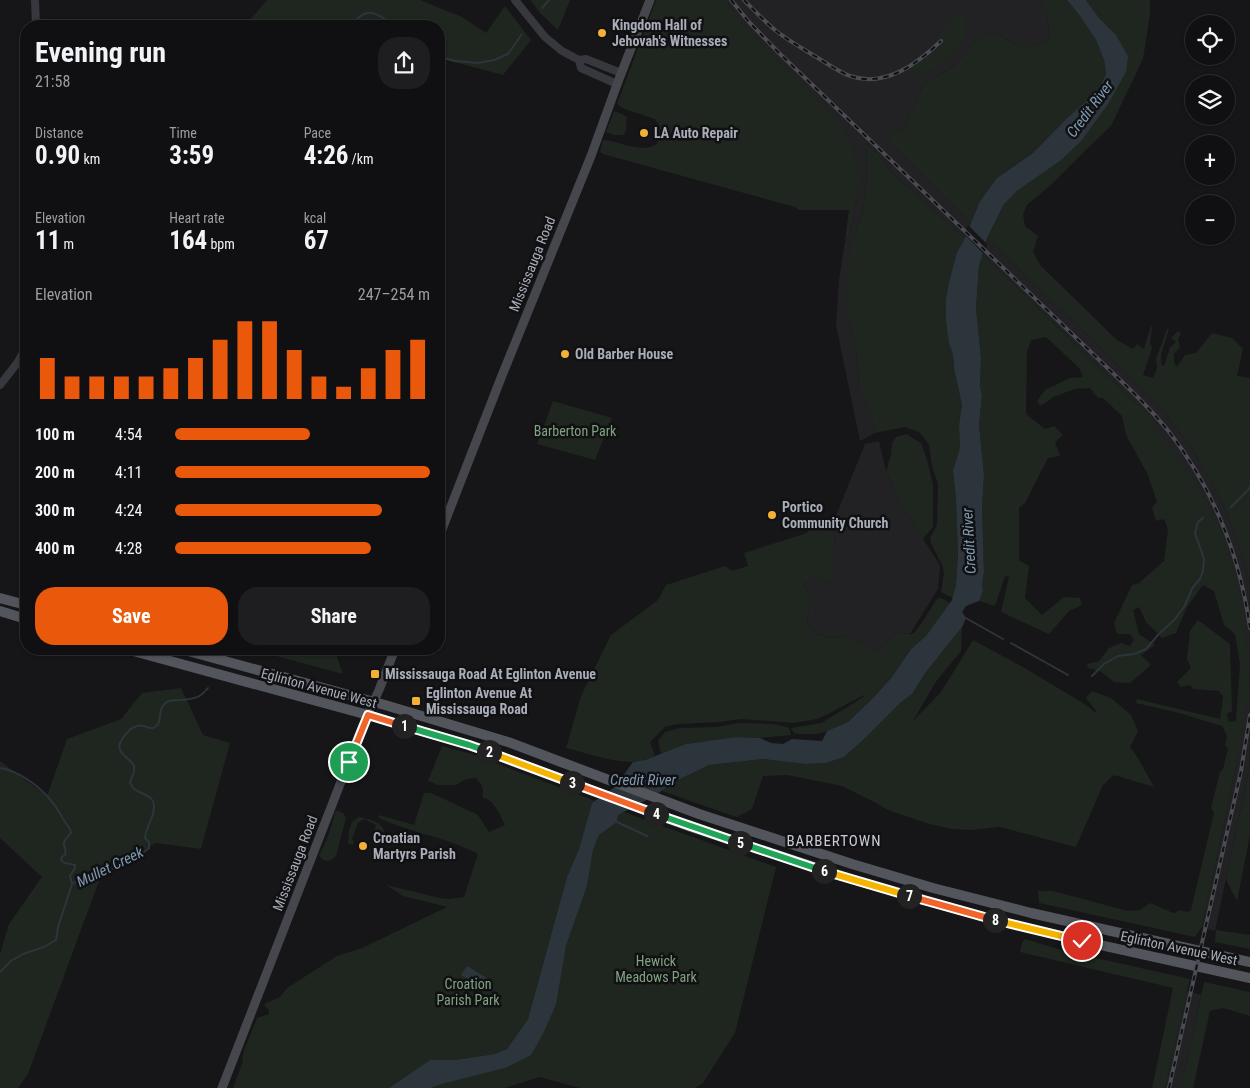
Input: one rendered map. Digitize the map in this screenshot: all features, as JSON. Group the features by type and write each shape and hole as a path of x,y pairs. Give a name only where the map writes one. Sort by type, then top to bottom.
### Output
{"main road":[{"name":"Mississauga Road","path":"445,522 591,156 650,0"},
{"path":"0,598 20,603"},
{"path":"0,611 20,617"},
{"name":"Eglinton Avenue West","path":"148,655 368,715 469,745 691,827 848,878 964,911 1082,941 1250,978"},
{"name":"Eglinton Avenue West","path":"203,655 374,702 508,742 699,814 852,864 1031,914 1250,962"},
{"name":"Mississauga Road","path":"222,1088 393,655"}],"street":[{"path":"36,0 36,20"},
{"path":"516,0 545,37 562,51 579,60 586,59 621,73"},
{"path":"579,60 581,68 617,84"},
{"path":"0,385 20,358"}],"shaded area":[{"path":"726,0 1041,0 1047,11 1050,41 1022,48 994,32 978,38 954,66 924,84 902,131 890,142 971,224 965,238 890,171 878,154 866,143 867,178 863,213 854,235 849,321 856,348 859,384 871,415 875,433 860,441 836,325 839,280 845,242 849,238 859,188 783,67 733,16 733,11"},
{"path":"987,238 1157,403 1194,451 1225,507 1245,564 1250,584 1250,765 1215,931 1202,927 1236,766 1244,606 1144,411 982,254"},
{"path":"879,441 886,471 902,506 940,565 938,589 910,634 895,632 880,651 875,651 847,636 830,638 816,634 807,623 810,594 802,586 817,574 833,577 835,518 865,444"},
{"path":"1187,991 1201,995 1181,1088 1165,1088"}],"green space":[{"path":"267,0 420,0 462,17 486,33 505,6 531,40 503,75 445,60 445,20 250,20"},
{"path":"530,0 570,0 558,30 541,14"},
{"path":"656,0 726,0 734,16 841,126 853,150 859,176 859,188 849,238 845,241 849,210 799,210 795,207 600,152 603,140 644,148 657,144 660,127 655,119 624,109 617,104"},
{"path":"1041,0 1067,0 1096,40 1104,60 1106,74 1098,91 1067,118 1033,153 997,178 980,201 971,224 890,142 888,133 902,131 924,84 954,66 978,38 994,32 1022,48 1050,41 1047,11"},
{"path":"1086,0 1150,0 1150,14 1143,59 1111,126 1051,185 1027,205 1023,215 1025,226 1038,236 1033,252 1041,266 1117,340 1133,349 1137,344 1144,349 1152,327 1150,343 1152,348 1143,375 1153,378 1157,368 1156,359 1167,329 1169,329 1161,355 1161,364 1164,366 1170,348 1176,342 1171,338 1178,331 1181,333 1178,340 1180,348 1174,354 1174,362 1177,367 1185,355 1196,353 1212,333 1232,338 1243,349 1237,376 1250,378 1250,584 1225,507 1194,451 1157,403 987,238 1004,204 1017,191 1060,161 1108,104 1116,35 1099,18"},
{"path":"959,13 967,20 965,41 948,60 915,79 913,67 944,43 938,39 952,14 954,15"},
{"path":"614,111 627,117 626,131 623,135 606,132"},
{"path":"866,143 878,154 890,171 965,238 957,252 949,282 949,343 962,405 959,425 960,448 953,470 958,554 956,585 953,598 941,592 944,573 930,538 937,525 938,484 932,467 929,445 919,432 905,427 875,433 871,415 859,385 856,348 849,321 845,292 854,235 863,213 867,178"},
{"path":"982,254 1144,411 1193,478 1224,536 1244,606 1249,685 1236,766 1202,927 1195,937 1039,903 1038,891 1053,891 1128,911 1140,910 1150,903 1175,913 1179,910 1188,912 1191,910 1214,813 1211,808 1228,748 1225,746 1227,736 1222,726 1136,703 1137,699 1220,719 1223,697 1219,691 1193,689 1190,685 1181,687 1177,682 1191,668 1187,659 1190,631 1198,620 1230,644 1232,712 1227,713 1229,722 1236,721 1240,664 1235,634 1224,625 1214,591 1203,585 1187,607 1176,633 1162,638 1146,622 1139,607 1133,610 1139,634 1155,645 1141,655 1151,665 1130,683 1114,682 1100,671 1088,668 1087,664 1099,661 1109,648 1121,643 1130,646 1134,640 1130,634 1117,634 1114,623 1132,585 1139,583 1164,561 1168,530 1164,519 1156,521 1152,508 1157,502 1148,475 1126,435 1122,416 1103,398 1098,398 1090,388 1075,389 1053,397 1040,406 1037,401 1045,390 1070,378 1083,377 1079,368 1046,337 1031,340 1027,352 1026,414 1045,429 1054,426 1063,435 1055,442 1060,456 1048,458 1025,503 1019,508 1019,560 1029,566 1025,598 1042,615 1064,597 1080,598 1082,605 1069,611 1049,634 1001,612 1009,577 1005,576 995,606 979,601 983,591 984,572 982,507 984,475 979,425 982,395 980,386 981,358 976,308 979,266"},
{"name":"Barberton Park","path":"553,401 612,418 595,460 537,444"},
{"path":"906,434 921,443 933,485 933,527 923,539 902,506 886,471 891,455 892,443 896,437"},
{"path":"815,518 835,518 833,577 824,583 817,574 802,586 810,594 807,623 816,634 830,638 847,636 875,651 880,651 895,632 912,634 915,632 936,600 939,598 950,603 926,636 911,649 892,677 848,722 818,734 794,733 791,728 821,723 864,695 817,719 794,723 741,719 678,724 665,727 650,742 655,756 644,760 632,762 616,761 566,748 581,696 611,635 658,600 666,585 725,566 732,571 748,566 744,553 807,533"},
{"path":"962,627 961,651 935,683 913,721 941,692 973,640 1023,667 1083,703 1096,713 1086,698 1092,691 1111,698 1131,715 1138,731 1130,747 1154,787 1114,775 1103,785 1076,847 1000,827 970,830 952,829 929,824 888,810 842,786 787,775 763,776 752,809 737,817 662,791 676,781 709,765 763,759 805,764 826,763 844,757 900,703 912,694 926,672"},
{"path":"272,655 336,655 343,674"},
{"path":"181,688 203,735 230,743 201,849 155,843 100,878 28,1074 18,1088 0,1088 0,954 9,924 42,877 0,838 0,761 47,796 67,739 121,719 142,693"},
{"path":"739,723 783,726 789,728 791,735 760,738 736,737 686,744 661,754 658,741 665,732 679,728 717,727"},
{"name":"Croation Parish Park","path":"442,746 475,755 595,801 592,803 579,849 567,877 528,1019 507,1049 495,1054 455,1060 430,1060 389,1088 233,1088 243,1061 244,1050 257,1018 269,1014 269,1010 264,1005 266,1003 280,997 287,988 337,956 362,948 447,907 403,896 386,885 440,898 464,897 478,854 454,843 404,828 379,818 379,815 414,825 424,793 431,793 478,815 489,832 505,825 494,805 483,798 483,789 476,778 466,779 456,785 438,785 428,781"},
{"path":"1250,765 1250,835 1237,901 1226,880"},
{"path":"335,811 339,811 346,818 336,856 331,860 325,860 319,855 329,834"},
{"name":"Hewick Meadows Park","path":"624,812 776,867 735,1033 703,1083 695,1088 580,1088 539,1077 505,1088 431,1088 505,1068 562,964 566,946 587,886 593,850 599,835 617,822 618,815"},
{"path":"359,817 375,821 384,830 382,841 376,852 372,851 376,838 373,836 376,825 364,819 358,822 352,840 354,841 353,845 348,843 352,822"},
{"path":"1216,930 1250,935 1250,949 1215,942"},
{"path":"1025,939 1061,950 1190,979 1165,1088 1152,1088 1173,988 1020,952"},
{"path":"1204,982 1250,992 1250,1016 1223,1008 1210,1011 1193,1088 1181,1088"}],"water":[{"name":"Credit River","path":"1067,0 1086,0 1099,18 1116,35 1128,56 1126,72 1108,104 1081,141 1060,161 1017,191 1004,204 987,238 979,266 976,308 981,358 980,386 982,395 979,425 984,475 982,507 984,572 983,591 979,601 966,606 962,612 966,618 962,627 926,672 912,694 900,703 844,757 826,763 805,764 763,759 709,765 676,781 654,796 618,815 617,822 599,835 593,850 587,886 566,946 556,1004 544,1032 531,1055 505,1068 431,1088 389,1088 430,1060 455,1060 495,1054 507,1049 528,1019 567,877 579,849 592,803 615,787 633,762 645,760 686,744 736,737 760,738 771,743 783,744 792,739 822,741 827,731 848,722 874,697 892,677 911,649 926,636 952,600 956,585 958,554 953,470 960,448 959,425 962,405 946,320 946,300 949,282 957,252 965,238 980,201 997,178 1033,153 1067,118 1098,91 1106,74 1104,60 1096,40"},
{"path":"467,966 490,980 485,989 461,975"}],"pier":[{"path":"968,225 987,244 984,254 964,234"}],"waterway":[{"name":"Mullet Creek","path":"542,8 549,0"},
{"name":"Mullet Creek","path":"355,20 367,13 377,14 386,20"},
{"name":"Mullet Creek","path":"445,58 478,63 494,60 508,54 522,34"},
{"path":"1231,507 1250,487"},
{"path":"1092,676 1104,664 1118,656 1134,654 1146,649 1184,607 1203,571 1204,559 1195,533 1198,522 1203,518"},
{"path":"964,617 1003,639"},
{"path":"1011,643 1068,675"},
{"name":"Mullet Creek","path":"0,972 11,961 23,954 44,947 56,940 58,927 72,884 82,878 95,877 140,855 149,848 149,842 145,838 153,815 154,803 150,798 132,786 130,782 134,772 134,765 121,752 119,746 125,735 135,727 144,726 152,728 158,725 162,707 169,701 190,699 202,694 208,688"},
{"path":"0,768 15,772 42,791 70,829 71,833 64,843 65,855 61,860 75,865 70,876 72,883"},
{"path":"617,822 647,836"}],"railway":[{"path":"731,0 779,53 1145,404 1170,433 1200,478 1223,525 1239,576 1250,628"},
{"path":"744,0 771,27 788,40 840,72 863,79 876,79 900,72 922,58 941,41"},
{"path":"1169,1088 1241,771 1250,715"}],"place":[{"name":"Kingdom Hall of Jehovah's Witnesses","path":"602,33"},
{"name":"LA Auto Repair","path":"644,133"},
{"name":"Old Barber House","path":"565,354"},
{"name":"Portico Community Church","path":"772,515"},
{"name":"Mississauga Road At Eglinton Avenue","path":"375,674"},
{"name":"Eglinton Avenue At Mississauga Road","path":"416,701"},
{"name":"Croatian Martyrs Parish","path":"363,846"}],"district":[{"name":"BARBERTOWN","path":"834,841"}],"route":[{"path":"349,762 368,715 469,745 691,827 848,878 964,911 1082,941"}]}
